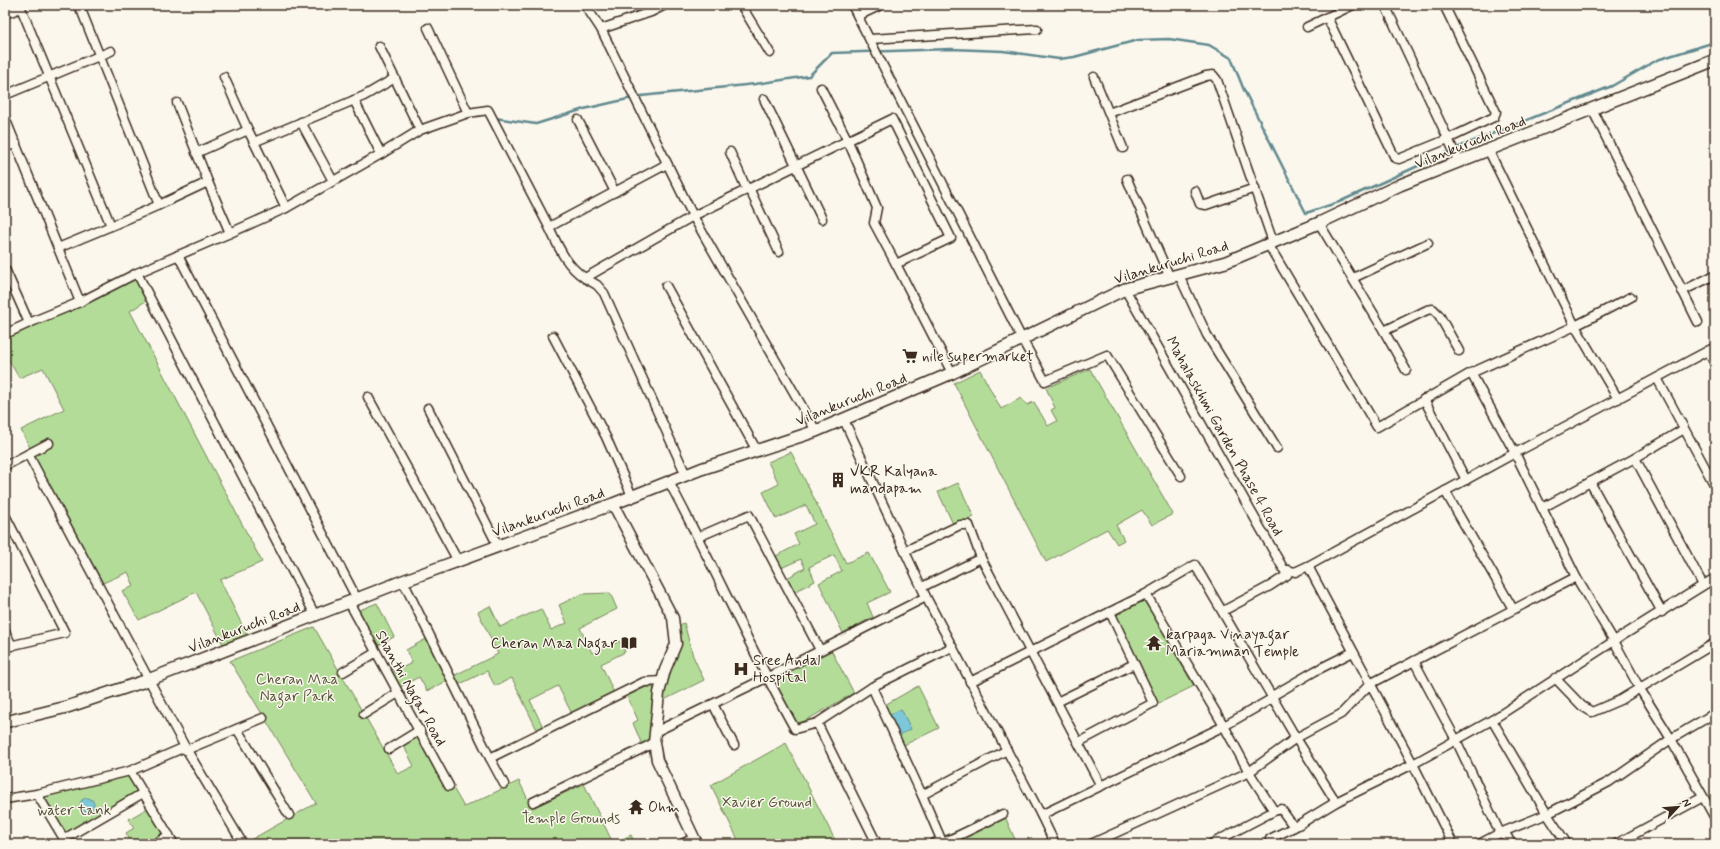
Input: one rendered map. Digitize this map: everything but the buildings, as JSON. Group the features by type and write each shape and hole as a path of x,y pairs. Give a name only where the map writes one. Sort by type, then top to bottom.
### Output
{"main road":[{"name":"Vilankuruchi Road","path":"5,722 67,707 148,680 403,581 613,504 686,475 816,431 952,373 1126,289 1226,262 1319,223 1400,186 1715,60"}],"street":[{"path":"77,5 159,205"},
{"path":"585,5 600,29 693,216 816,431"},
{"path":"600,29 650,8 665,5"},
{"path":"741,5 770,53"},
{"path":"852,5 1022,339 1046,381 1107,355 1181,476"},
{"path":"858,16 881,5"},
{"path":"1307,27 1352,5"},
{"path":"1385,5 1459,162"},
{"path":"1327,17 1395,158 1399,159 1449,142 1494,117 1496,112 1444,5"},
{"path":"5,14 21,6 51,76 111,226"},
{"path":"428,28 468,112"},
{"path":"870,39 1037,29"},
{"path":"379,46 420,130"},
{"path":"5,95 111,51"},
{"path":"1109,113 1206,76 1213,75 1217,80 1271,243 1377,427 1471,372 1575,326 1631,297"},
{"path":"224,76 248,130 286,208"},
{"path":"1094,77 1123,148"},
{"path":"254,142 354,100 395,78"},
{"path":"821,88 848,141 877,208 874,223 952,373"},
{"path":"764,99 822,219"},
{"path":"354,100 381,154"},
{"path":"177,103 196,153 230,233"},
{"path":"1592,109 1698,322"},
{"path":"5,334 80,302 137,273 286,208 420,130 468,112 488,110 569,264 576,272 597,285 604,293 686,475"},
{"path":"5,118 80,302"},
{"path":"585,278 693,216 892,119 951,238 896,264"},
{"path":"578,120 615,192"},
{"path":"301,122 333,181"},
{"path":"196,153 248,130"},
{"path":"5,148 16,143"},
{"path":"1489,151 1575,326 1618,399"},
{"path":"730,152 779,252"},
{"path":"549,227 667,164"},
{"path":"1127,179 1174,276 1207,335 1277,448"},
{"path":"58,248 159,205 208,182"},
{"path":"1195,191 1200,204 1206,206 1254,188"},
{"path":"1319,223 1353,278 1406,370"},
{"path":"1353,278 1428,243"},
{"name":"Shanthi Nagar Road","path":"178,255 353,601 376,653 420,730 449,786"},
{"path":"5,269 29,323"},
{"path":"137,273 315,615"},
{"path":"1682,291 1715,275"},
{"path":"666,286 758,450"},
{"name":"Mahalaskhmi Garden Phase 4 Road","path":"1126,289 1287,575"},
{"path":"1384,331 1427,310 1433,309 1439,315 1459,351"},
{"path":"554,336 606,437 632,496"},
{"path":"1222,611 1270,586 1287,575 1288,570 1295,572 1308,566 1515,453 1712,349 1715,364"},
{"path":"1471,372 1515,453 1576,577 1614,641 1640,689 1671,739 1715,818"},
{"path":"1657,378 1715,485"},
{"path":"368,397 458,561"},
{"path":"1424,399 1466,480"},
{"path":"428,408 498,546"},
{"path":"844,420 926,597 1041,815 1054,844"},
{"path":"1542,508 1635,458 1684,429"},
{"path":"5,466 49,443"},
{"path":"28,454 186,749 243,844"},
{"path":"1635,458 1703,585"},
{"path":"669,482 698,537 766,678 795,730 817,723 872,687 952,647"},
{"path":"1590,482 1662,612"},
{"path":"1445,491 1513,609"},
{"path":"613,504 673,618 676,644 662,681 654,744 657,760 696,841 682,844"},
{"path":"698,537 749,514 820,650"},
{"path":"5,515 65,633 9,646 5,631"},
{"path":"905,551 960,525 969,525 981,558 1032,652 1101,786"},
{"path":"922,587 981,558"},
{"path":"970,682 1146,594 1196,565 1296,738 1336,802"},
{"path":"1308,566 1414,764 1453,844"},
{"path":"1091,844 1249,772 1296,738 1341,714 1370,684 1576,577"},
{"path":"1272,844 1270,839 1294,827 1336,802 1414,764 1492,720 1555,678 1715,578"},
{"path":"403,581 504,784"},
{"path":"1146,594 1224,726 1249,772 1274,811"},
{"path":"655,732 926,597"},
{"path":"1079,742 1153,703 1110,612"},
{"path":"1555,678 1582,706 1592,712 1620,700 1640,689 1715,643"},
{"path":"1041,815 1224,726 1315,671 1354,652"},
{"path":"343,672 376,653"},
{"path":"1414,661 1456,740 1500,833 1507,836 1512,844"},
{"path":"1057,702 1134,664"},
{"path":"490,758 644,682 662,681"},
{"path":"872,687 942,842"},
{"path":"364,714 398,693"},
{"path":"713,704 734,745"},
{"path":"1479,844 1500,833 1547,814 1609,782 1671,739 1715,713"},
{"path":"5,799 37,794 130,771 263,718"},
{"path":"1492,720 1547,814 1567,844"},
{"path":"817,723 877,844"},
{"path":"237,729 289,815"},
{"path":"389,749 420,730"},
{"path":"534,802 654,744"},
{"path":"922,795 1007,750"},
{"path":"130,771 174,844"},
{"path":"37,794 66,842 143,793"},
{"path":"1616,844 1703,797"},
{"path":"1211,844 1274,811 1281,809 1294,827"},
{"path":"933,844 942,842 1003,814"},
{"path":"155,844 169,835"}],"green space":[{"path":"136,279 146,301 130,311 262,562 220,580 248,637 224,646 196,592 139,620 122,591 134,586 128,572 103,583 21,430 64,409 43,368 19,378 5,353 5,338"},
{"path":"1090,369 1173,514 1152,525 1142,510 1116,525 1124,540 1117,544 1107,529 1046,562 954,383 980,370 1001,409 1021,398 1027,405 1034,402 1048,426 1057,421 1051,410 1055,408 1046,388"},
{"path":"791,452 846,563 869,553 890,592 867,603 873,617 843,633 819,583 842,571 834,555 809,567 815,581 794,592 787,578 805,568 801,559 781,568 776,556 799,544 794,534 815,524 806,505 776,519 763,492 779,484 768,462"},
{"path":"958,483 974,517 954,526 938,492"},
{"path":"610,593 617,609 580,628 592,653 620,641 625,652 601,664 614,693 572,714 558,686 530,700 544,729 538,732 512,678 495,686 487,671 458,685 453,676 498,654 478,612 490,606 500,627 541,609 551,630 567,623 559,605 582,594"},
{"path":"1145,600 1194,686 1157,704 1115,616"},
{"path":"377,603 394,637 375,647 357,611"},
{"path":"684,623 693,656 704,680 662,701 677,626"},
{"name":"Cheran Maa Nagar Park","path":"314,627 398,774 414,766 402,743 417,735 447,791 453,788 464,807 519,781 532,808 584,784 613,843 631,835 635,844 248,844 247,842 316,803 230,661"},
{"path":"426,639 447,681 427,691 419,677 400,687 393,672 412,663 406,650"},
{"path":"831,650 854,693 796,726 772,680"},
{"path":"918,686 939,728 902,746 883,706"},
{"path":"646,687 654,688 649,740 642,745 633,723 638,720 627,696"},
{"name":"Xavier Ground","path":"786,743 837,844 740,844 711,785"},
{"name":"water tank","path":"128,776 139,793 66,837 43,797"},
{"path":"148,808 164,833 147,844 132,844 126,833 134,828 129,819"},
{"path":"1003,812 1017,844 948,844 944,836"}],"water":[{"path":"901,709 911,729 898,736 889,715"},
{"path":"84,798 90,798 94,802 94,808 90,812 84,812 80,808 80,802"}],"waterway":[{"path":"495,118 536,124 584,109 641,96 755,84 809,76 832,53 951,49 1003,51 1059,59 1074,57 1138,40 1169,39 1209,45 1231,58 1244,90 1306,213 1339,202 1464,145 1612,86 1657,60 1715,42"}],"place":[{"name":"nile supermarket","path":"910,356"},
{"name":"VKR Kalyana mandapam","path":"838,480"},
{"name":"Cheran Maa Nagar","path":"629,643"},
{"name":"karpaga Vinayagar Mariamman Temple","path":"1154,643"},
{"name":"Sree Andal Hospital","path":"741,669"},
{"name":"Ohm","path":"636,807"}],"park label":[{"name":"Temple Grounds","path":"571,818"}]}
